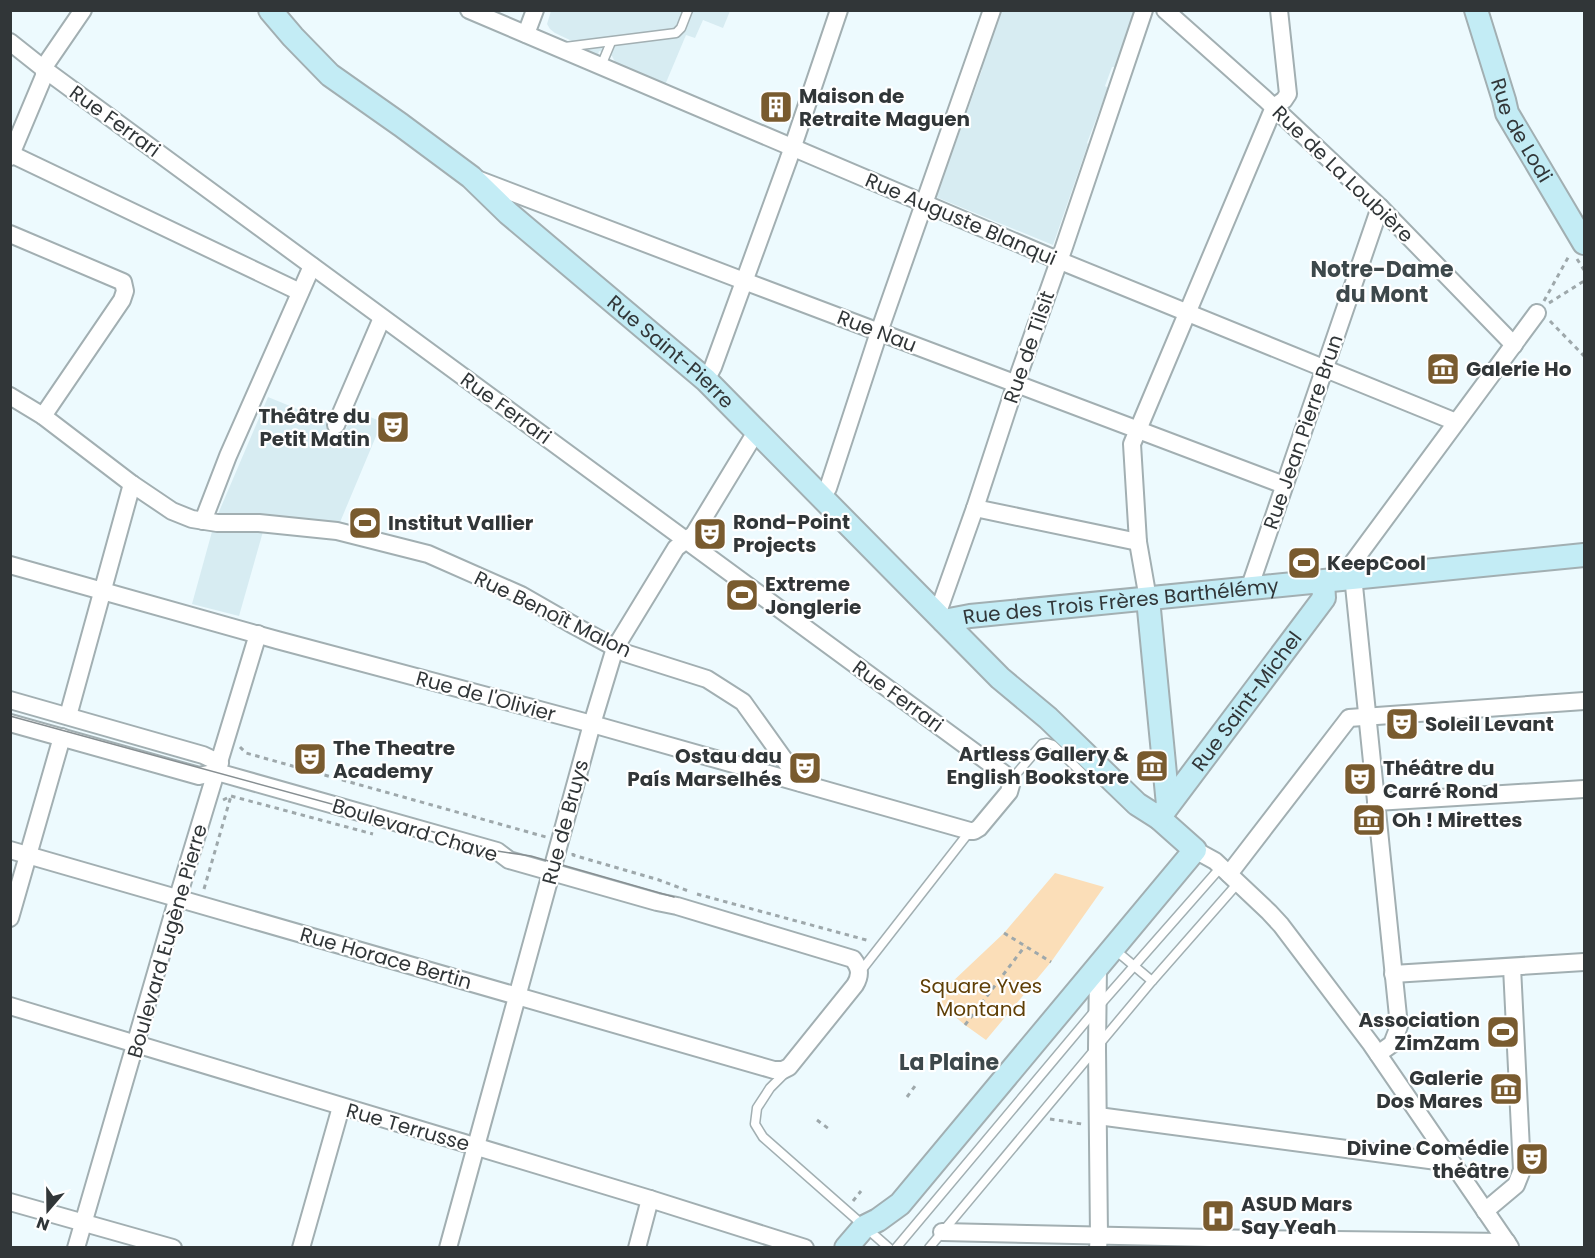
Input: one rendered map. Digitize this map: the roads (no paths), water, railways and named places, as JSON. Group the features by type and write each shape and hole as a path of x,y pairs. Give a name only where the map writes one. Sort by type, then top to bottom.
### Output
{"street":[{"path":"83,10 44,69 44,76 11,156 300,292"},
{"name":"Rue Saint-Pierre","path":"270,10 330,75 401,124 471,177 508,213 706,380 1000,678 1047,718 1137,804 1163,812 1195,850"},
{"name":"Rue Auguste Blanqui","path":"469,10 501,16 526,34 792,148 1187,313 1456,422"},
{"path":"526,34 535,10"},
{"path":"706,380 713,367 792,148 838,10"},
{"path":"820,497 828,488 879,332 992,10"},
{"name":"Rue de Tilsit","path":"940,618 1016,383 1144,10"},
{"name":"Rue de La Loubière","path":"1165,10 1274,107 1380,207 1514,345"},
{"path":"1163,812 1148,599 1138,542 1132,444 1274,107 1288,94 1279,10"},
{"name":"Rue de Lodi","path":"1476,10 1507,113 1578,247"},
{"name":"Rue Ferrari","path":"10,42 1007,776"},
{"name":"Rue Nau","path":"471,177 1284,485"},
{"name":"Rue Jean Pierre Brun","path":"1249,589 1380,207"},
{"path":"10,234 123,282 125,291 122,300 44,416"},
{"path":"203,521 228,456 312,266"},
{"path":"1378,1054 1392,1044 1399,1026 1353,561 1538,311"},
{"path":"336,425 382,318"},
{"name":"Rue Benoît Malon","path":"10,396 44,416 172,512 203,521 226,524 259,523 336,531 428,554 521,595 615,648 707,679 743,702 801,783"},
{"name":"Rue de Bruys","path":"448,1248 615,648 676,548 693,534 756,432"},
{"path":"68,716 132,484"},
{"path":"975,508 1138,542"},
{"name":"Rue des Trois Frères Barthélémy","path":"940,618 1584,555"},
{"name":"Rue de l'Olivier","path":"10,565 592,724 965,829"},
{"name":"Rue Saint-Michel","path":"1163,812 1324,598 1323,582"},
{"name":"Boulevard Eugène Pierre","path":"76,1248 178,897 258,634"},
{"name":"Boulevard Chave","path":"10,700 204,755 218,767 497,851 509,860 677,906 857,966"},
{"path":"1231,876 1348,717 1584,701"},
{"name":"Boulevard Chave","path":"10,723 199,776 218,767"},
{"path":"10,918 62,737"},
{"path":"965,829 974,831 979,828 1009,792 1011,785 1007,776"},
{"path":"1376,802 1584,789"},
{"name":"Rue Horace Bertin","path":"10,850 778,1070 789,1067 855,985 857,966"},
{"path":"856,1236 900,1204 1195,850 1212,859 1269,912 1316,969 1378,1054 1509,1245"},
{"path":"1394,974 1584,962"},
{"path":"1098,967 1094,1120 1098,1242"},
{"path":"1485,1211 1516,1185 1522,1170 1512,967"},
{"name":"Rue Terrusse","path":"10,1006 476,1147 554,1175 650,1199 805,1248"},
{"path":"301,1248 341,1107"},
{"path":"1094,1120 1452,1163"},
{"path":"637,1248 650,1199"},
{"path":"10,1202 173,1248"},
{"path":"942,1232 1098,1242 1509,1245"}],"lane":[{"path":"559,48 676,33 681,28 688,10"},
{"path":"601,66 611,42"},
{"path":"329,442 336,425"},
{"path":"1007,776 1042,744 1047,743 1085,776 1092,777 1100,768"},
{"path":"857,966 881,945 965,829"},
{"path":"897,1248 1134,966 1231,876"},
{"path":"929,1248 1071,1077 1097,1049 1152,981 1231,876"},
{"path":"1113,949 1152,981"},
{"path":"785,1074 770,1088 757,1108 755,1124 763,1137 856,1236 889,1248"}],"tram line":[{"path":"10,716 497,851 531,856 674,897"}],"place":[{"name":"Maison de Retraite Maguen","path":"776,107"},
{"name":"Galerie Ho","path":"1443,369"},
{"name":"Théâtre du Petit Matin","path":"393,427"},
{"name":"Institut Vallier","path":"365,523"},
{"name":"Rond-Point Projects","path":"710,534"},
{"name":"KeepCool","path":"1304,563"},
{"name":"Extreme Jonglerie","path":"742,595"},
{"name":"Soleil Levant","path":"1402,724"},
{"name":"The Theatre Academy","path":"310,759"},
{"name":"Artless Gallery & English Bookstore","path":"1152,766"},
{"name":"Ostau dau País Marselhés","path":"805,768"},
{"name":"Théâtre du Carré Rond","path":"1360,779"},
{"name":"Oh ! Mirettes","path":"1369,820"},
{"name":"Association ZimZam","path":"1503,1032"},
{"name":"Galerie Dos Mares","path":"1506,1089"},
{"name":"Divine Comédie théâtre","path":"1532,1159"},
{"name":"ASUD Mars Say Yeah","path":"1218,1216"}],"district":[{"name":"Notre-Dame du Mont","path":"1382,282"},
{"name":"La Plaine","path":"949,1062"}],"park label":[{"name":"Square Yves Montand","path":"981,998"}]}
